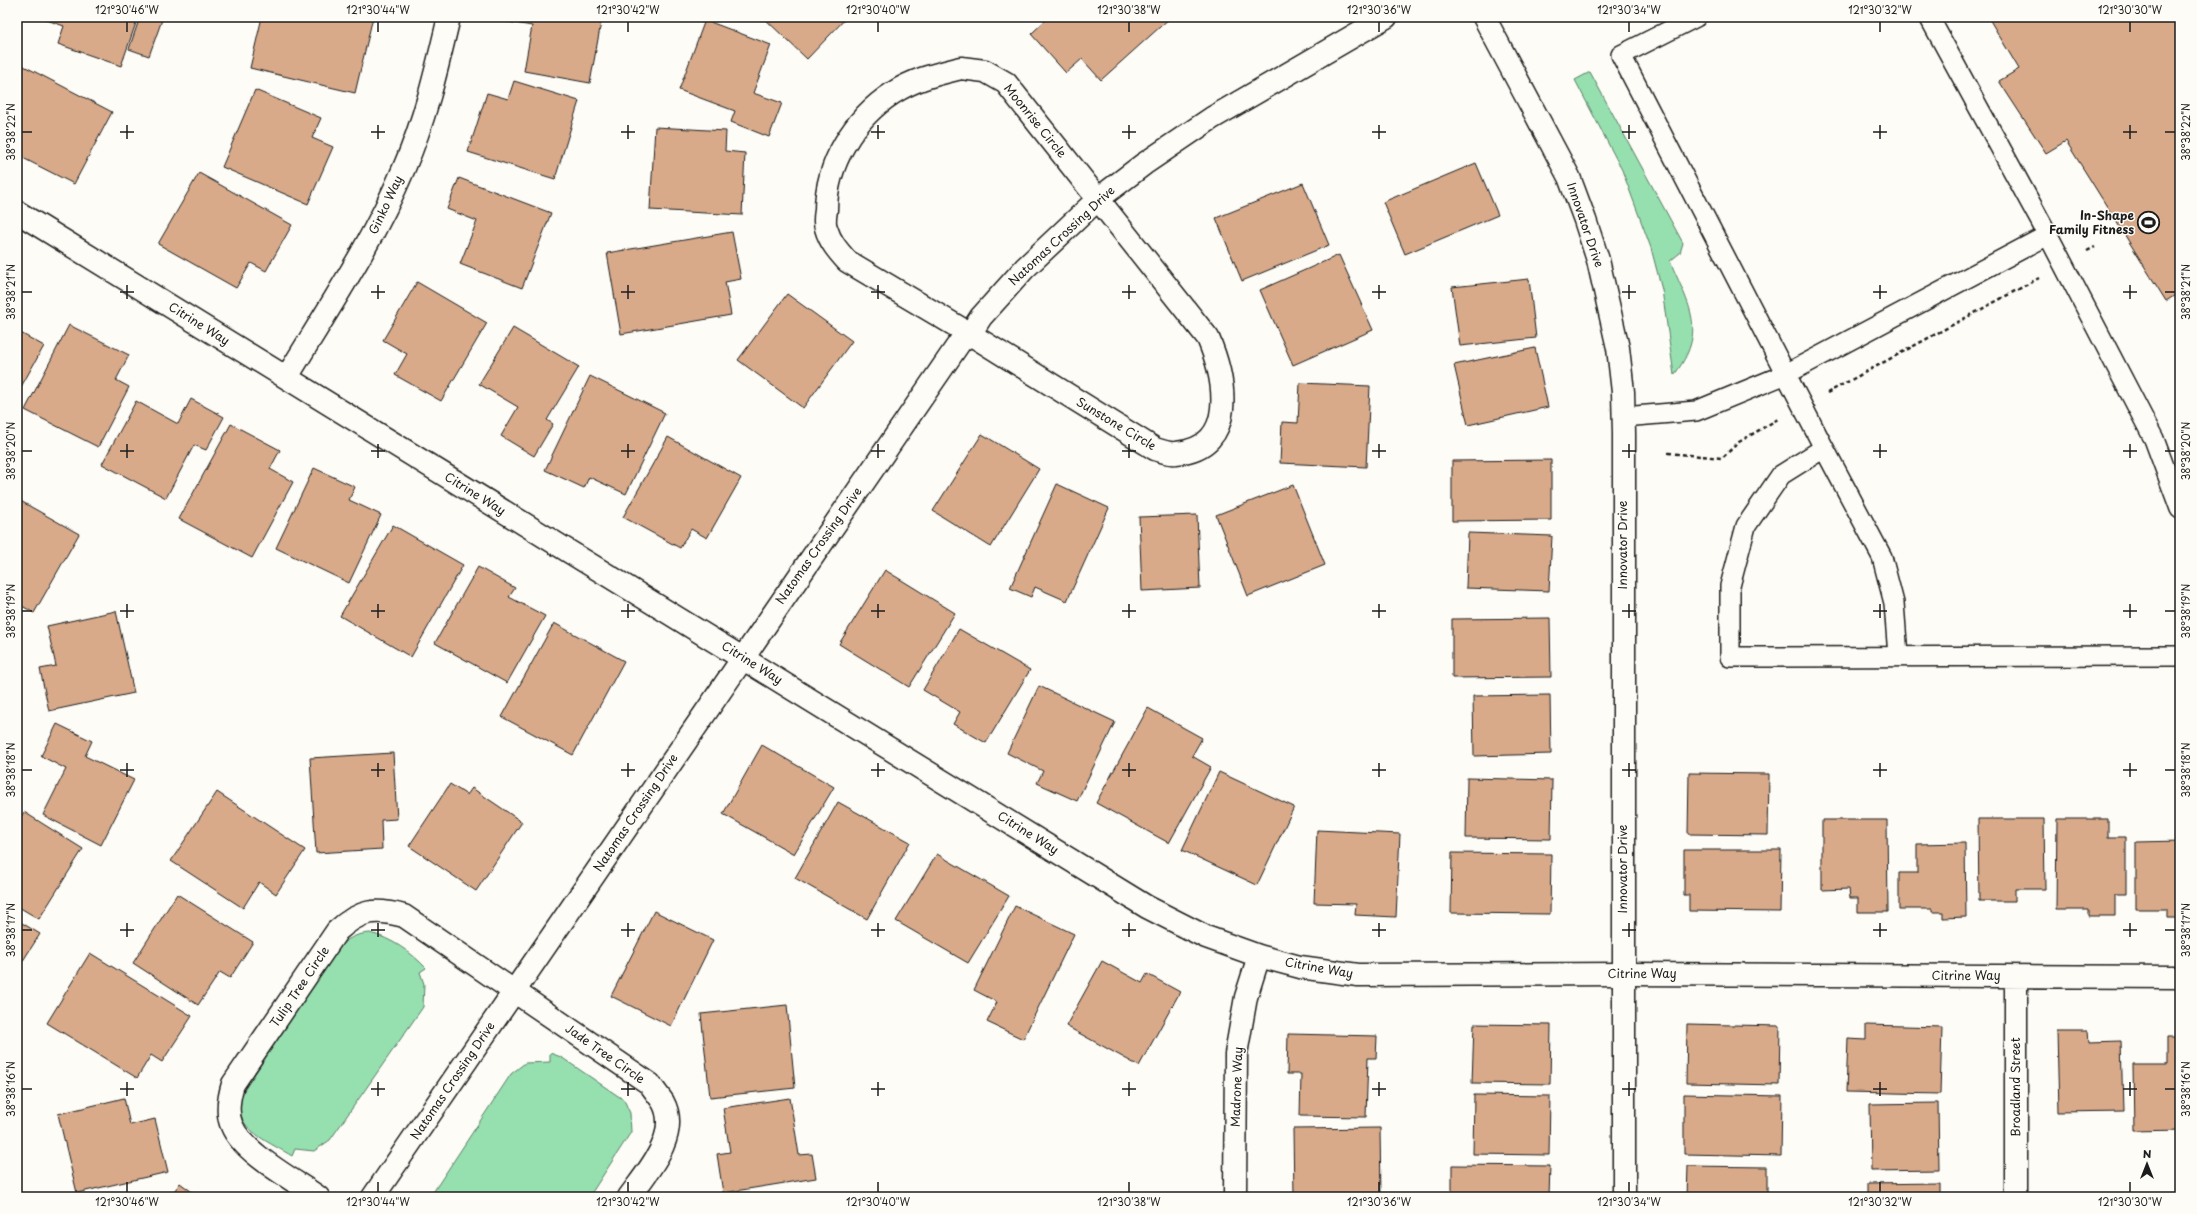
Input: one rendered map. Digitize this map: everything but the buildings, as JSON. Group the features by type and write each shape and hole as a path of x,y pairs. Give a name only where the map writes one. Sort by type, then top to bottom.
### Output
{"street":[{"name":"Ginko Way","path":"287,378 369,242 404,168 432,90 449,17"},
{"name":"Natomas Crossing Drive","path":"373,1197 742,657 960,342 970,334 981,317 1025,268 1098,199 1144,164 1212,118 1386,17"},
{"name":"Innovator Drive","path":"1484,17 1569,177 1598,260 1618,348 1623,392 1624,1197"},
{"name":"Moonrise Circle","path":"970,334 847,261 835,248 825,227 826,199 835,162 852,132 872,109 893,92 924,77 961,68 985,71 1006,83 1098,199"},
{"name":"Sunstone Circle","path":"970,334 1155,449 1175,453 1197,448 1210,438 1220,424 1224,406 1218,361 1208,338 1098,199"},
{"name":"Citrine Way","path":"17,212 1147,907 1206,937 1259,956 1300,967 1358,975 1624,974 2180,977"},
{"name":"Tulip Tree Circle","path":"318,1197 245,1146 231,1126 228,1100 233,1084 337,931 349,920 363,913 384,911 404,916 514,991"},
{"name":"Madrone Way","path":"1235,1197 1236,1054 1246,997 1259,956"},
{"name":"Broadland Street","path":"2016,977 2016,1197"},
{"name":"Jade Tree Circle","path":"514,991 650,1084 663,1102 667,1115 667,1134 659,1154 629,1197"}],"lane":[{"path":"1696,17 1621,55 1802,406 1882,557 1894,603 1898,656"},
{"path":"1930,17 2048,235 2154,439 2180,509"},
{"path":"1623,417 1696,411 1786,374 2048,235"},
{"path":"1824,448 1781,475 1746,526 1730,586 1730,657 2180,656"}],"path":[{"path":"1668,453 1722,458 1738,442 2063,265 2094,246"}],"green space":[{"path":"1590,72 1683,243 1680,253 1670,261 1689,305 1693,331 1690,345 1684,359 1674,375 1662,290 1651,248 1622,170 1575,80"},
{"path":"370,933 386,938 400,946 414,956 426,968 420,972 424,984 423,1007 330,1140 314,1151 295,1149 292,1156 267,1142 251,1130 240,1115 238,1106 239,1103 243,1092 336,949 344,942 352,938"},
{"path":"550,1053 561,1057 624,1100 630,1113 631,1132 589,1197 430,1197 511,1074 525,1063 550,1062"}],"place":[{"name":"In-Shape Family Fitness","path":"2149,223"}]}
